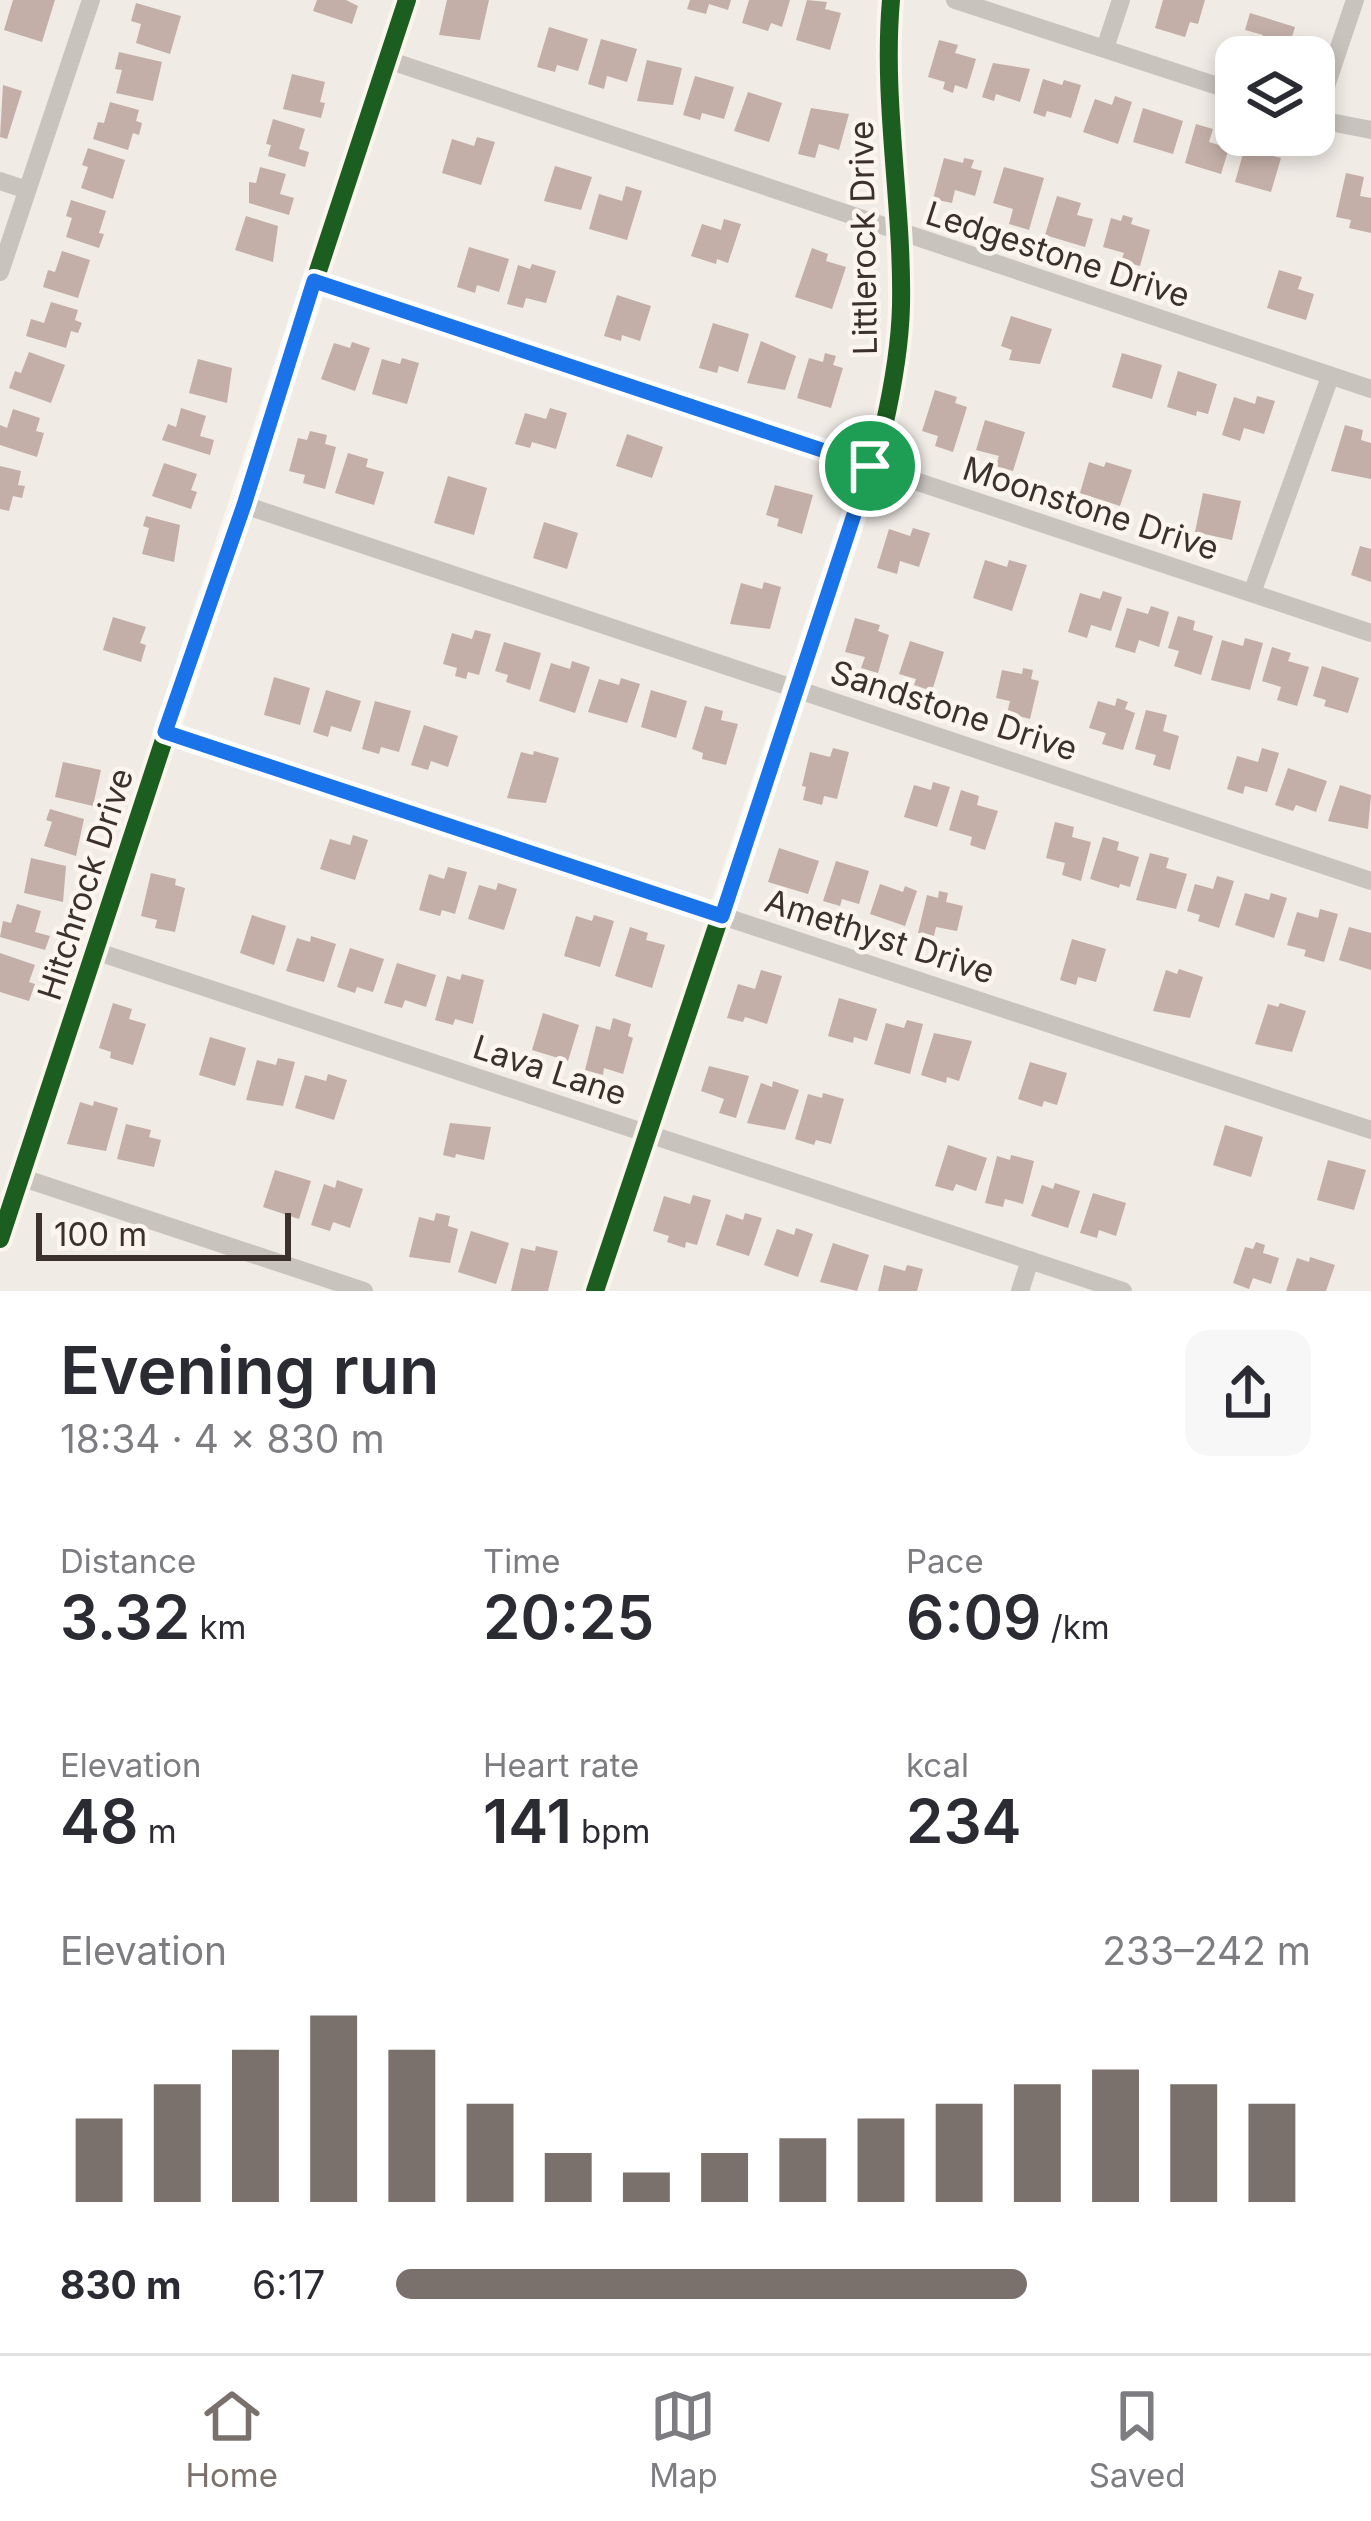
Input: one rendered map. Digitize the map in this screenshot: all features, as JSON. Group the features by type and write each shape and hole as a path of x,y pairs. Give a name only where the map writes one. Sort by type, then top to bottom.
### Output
{"street":[{"path":"0,272 92,0"},
{"name":"Hitchrock Drive","path":"0,1239 407,0"},
{"name":"Littlerock Drive","path":"595,1291 884,426 901,304 890,90 892,0"},
{"path":"955,0 1215,85"},
{"path":"1105,48 1121,0"},
{"path":"1335,58 1355,0"},
{"name":"Ledgestone Drive","path":"386,59 1371,389"},
{"path":"1335,123 1371,130"},
{"path":"0,181 27,190"},
{"name":"Moonstone Drive","path":"314,281 1371,633"},
{"path":"1252,593 1330,376"},
{"name":"Sandstone Drive","path":"244,505 1371,880"},
{"name":"Amethyst Drive","path":"165,732 1371,1130"},
{"name":"Lava Lane","path":"95,951 1123,1291"},
{"path":"20,1177 364,1291"},
{"path":"1020,1291 1030,1260"}],"building":[{"path":"13,0 55,0 42,42 4,30"},
{"path":"317,0 346,0 358,6 352,24 313,11"},
{"path":"447,0 489,0 480,40 439,35"},
{"path":"690,0 731,0 728,10 709,4 706,14 687,9"},
{"path":"749,0 790,0 782,27 771,23 768,31 742,23"},
{"path":"807,0 827,2 825,9 841,13 830,50 796,40"},
{"path":"1163,0 1205,0 1198,24 1190,22 1185,37 1155,28"},
{"path":"136,3 181,16 170,54 136,43 141,24 131,21"},
{"path":"1250,13 1295,27 1292,36 1263,36 1245,30"},
{"path":"549,27 588,39 578,71 557,65 555,72 537,67"},
{"path":"601,39 637,49 627,82 607,76 604,89 588,84"},
{"path":"939,40 958,45 955,53 976,59 967,89 955,85 953,93 943,89 945,82 928,77"},
{"path":"119,52 162,62 153,101 116,93 122,70 115,69"},
{"path":"647,60 682,68 673,105 637,101"},
{"path":"993,63 1030,69 1020,102 996,94 994,101 982,97"},
{"path":"292,74 325,82 321,118 283,109"},
{"path":"695,76 734,87 724,119 702,113 700,120 683,115"},
{"path":"1043,79 1081,85 1071,118 1047,111 1045,117 1033,113"},
{"path":"3,85 22,91 7,139 0,137"},
{"path":"748,92 782,103 769,142 734,131"},
{"path":"1115,96 1132,102 1118,144 1083,132 1095,99 1112,105"},
{"path":"110,102 139,110 139,135 133,133 128,150 93,139"},
{"path":"811,108 849,114 839,150 819,144 815,158 798,154"},
{"path":"1143,108 1183,121 1173,154 1133,142"},
{"path":"273,119 305,129 299,149 309,152 305,167 268,156"},
{"path":"1196,124 1213,129 1209,142 1215,144 1215,156 1227,156 1221,174 1185,163"},
{"path":"477,137 495,142 481,185 442,173 452,139 474,146"},
{"path":"88,148 125,160 113,199 81,188"},
{"path":"1242,156 1281,158 1271,192 1235,182"},
{"path":"944,158 963,163 964,158 974,160 971,168 982,171 975,196 955,190 952,203 933,199"},
{"path":"555,166 592,177 581,210 544,201"},
{"path":"260,167 286,174 280,194 294,198 289,215 249,203 249,182 256,183"},
{"path":"1004,167 1044,178 1029,230 1009,224 1013,209 993,203"},
{"path":"1346,173 1364,177 1360,196 1371,198 1371,233 1349,228 1351,220 1336,217"},
{"path":"626,186 642,191 627,240 589,229 599,194 622,201"},
{"path":"1057,196 1081,203 1077,215 1093,219 1085,247 1045,235"},
{"path":"71,200 106,211 99,248 66,237"},
{"path":"1123,215 1133,218 1131,224 1150,230 1140,266 1121,261 1124,253 1103,247 1111,218 1121,221"},
{"path":"246,216 278,226 273,262 235,250"},
{"path":"724,219 741,224 728,263 691,256 702,224 721,230"},
{"path":"469,247 509,259 499,292 477,285 475,293 457,287"},
{"path":"812,248 828,254 826,261 846,267 832,309 795,297"},
{"path":"62,251 90,260 78,298 43,287 48,270 55,272"},
{"path":"532,264 556,271 546,303 526,298 523,308 507,304 518,265 530,269"},
{"path":"1279,270 1302,277 1298,289 1314,294 1306,320 1267,308"},
{"path":"617,295 651,306 640,341 604,336"},
{"path":"51,302 78,310 75,320 82,323 78,333 71,331 66,348 26,336 31,319 44,323"},
{"path":"1011,316 1052,329 1040,364 1009,360 1012,350 1001,346"},
{"path":"713,323 749,334 738,372 719,366 717,373 699,368"},
{"path":"761,341 796,356 785,390 747,383"},
{"path":"352,342 370,348 355,391 321,379 334,343 350,348"},
{"path":"29,352 65,365 51,403 9,388"},
{"path":"825,353 836,356 833,365 843,368 831,408 797,398 809,358 823,362"},
{"path":"1122,353 1162,365 1152,399 1112,387"},
{"path":"402,358 419,363 407,404 372,394 382,359 400,364"},
{"path":"198,359 232,368 227,403 189,393"},
{"path":"1178,371 1217,384 1208,414 1197,411 1196,416 1167,407"},
{"path":"935,390 957,397 955,403 967,407 953,452 935,446 938,436 922,431"},
{"path":"1257,396 1275,401 1264,434 1244,428 1240,441 1222,435 1234,397 1255,404"},
{"path":"181,408 206,416 200,436 214,440 210,455 162,440 168,424 176,427"},
{"path":"550,408 567,413 556,449 532,442 530,448 515,444 525,413 546,419"},
{"path":"13,409 40,418 36,431 44,433 37,457 0,445 0,425 7,428"},
{"path":"985,420 1025,432 1013,471 996,466 999,456 976,450"},
{"path":"1345,425 1363,430 1361,440 1371,443 1371,479 1331,471"},
{"path":"310,431 327,435 325,444 336,447 325,489 303,483 305,475 289,471 298,438 307,440"},
{"path":"627,434 663,447 652,478 616,466"},
{"path":"348,453 368,459 366,467 384,472 374,505 335,493"},
{"path":"1089,462 1132,470 1120,506 1080,493"},
{"path":"164,463 197,474 191,509 152,496"},
{"path":"0,466 21,471 18,485 25,486 22,498 13,496 9,511 0,509"},
{"path":"448,476 487,488 474,535 434,523"},
{"path":"775,485 813,495 802,534 777,526 779,519 766,515"},
{"path":"1203,493 1241,501 1232,540 1195,532"},
{"path":"146,516 180,525 174,562 142,554 149,528 143,526"},
{"path":"544,522 578,533 567,569 533,558"},
{"path":"913,528 930,533 919,567 900,561 897,574 877,568 889,529 910,536"},
{"path":"1360,546 1371,549 1371,582 1351,575"},
{"path":"985,560 1007,567 1009,560 1027,565 1012,611 973,598"},
{"path":"764,582 781,587 770,629 730,624 741,583 762,589"},
{"path":"1103,591 1122,597 1111,631 1091,625 1087,638 1068,632 1080,593 1100,599"},
{"path":"1151,606 1169,612 1159,647 1139,640 1135,653 1115,647 1127,608 1148,614"},
{"path":"1178,616 1195,621 1193,630 1213,636 1201,675 1174,666 1179,651 1168,648"},
{"path":"113,617 146,627 140,643 146,645 141,662 103,650"},
{"path":"855,618 880,625 878,631 889,635 878,673 861,668 865,657 845,652"},
{"path":"475,630 491,634 479,675 455,676 457,668 443,664 452,633 472,639"},
{"path":"1245,638 1263,643 1250,690 1211,680 1222,640 1243,646"},
{"path":"910,641 944,652 932,691 899,674"},
{"path":"504,642 541,653 530,690 506,682 508,675 495,671"},
{"path":"1272,647 1291,653 1288,661 1309,667 1297,706 1277,700 1281,687 1262,681"},
{"path":"572,661 590,667 575,713 539,701 551,663 570,669"},
{"path":"1322,666 1359,678 1348,713 1324,706 1326,700 1313,696"},
{"path":"1023,668 1033,670 1031,679 1039,681 1030,719 1007,713 1010,701 996,698 1002,670 1022,674"},
{"path":"274,677 310,688 300,725 264,715"},
{"path":"621,678 640,684 627,723 588,712 599,679 619,685"},
{"path":"326,690 361,701 351,732 331,726 328,737 313,732"},
{"path":"651,690 687,701 676,738 641,727"},
{"path":"1117,698 1128,702 1125,709 1135,713 1123,750 1102,744 1106,733 1089,728 1098,701 1115,706"},
{"path":"375,701 411,711 399,752 381,747 379,754 362,749"},
{"path":"705,706 723,711 721,720 738,724 726,765 702,759 703,753 692,749"},
{"path":"1146,710 1167,715 1163,731 1179,736 1170,770 1153,765 1156,755 1135,749"},
{"path":"424,725 458,736 448,767 431,761 428,770 411,765"},
{"path":"833,748 849,752 837,799 824,796 822,805 803,800 810,752 830,757"},
{"path":"1262,748 1279,753 1267,792 1245,786 1243,794 1227,789 1237,756 1258,762"},
{"path":"534,751 559,758 546,803 507,798 521,752 533,755"},
{"path":"63,762 101,770 93,806 55,797"},
{"path":"1288,768 1327,781 1316,812 1275,805"},
{"path":"933,782 950,787 937,827 904,817 914,785 931,790"},
{"path":"1340,785 1371,795 1368,829 1328,821"},
{"path":"961,790 979,796 977,805 998,811 985,850 970,845 972,837 949,830"},
{"path":"50,809 84,819 76,856 44,846 52,822 46,820"},
{"path":"1055,822 1074,827 1072,837 1091,842 1081,881 1062,875 1065,863 1046,858"},
{"path":"353,835 368,840 355,880 320,869 330,839 350,845"},
{"path":"1103,837 1119,842 1117,850 1139,857 1130,887 1090,879"},
{"path":"779,848 819,861 808,894 768,882"},
{"path":"1150,853 1169,858 1166,868 1187,874 1176,909 1136,900"},
{"path":"31,858 66,866 63,902 24,893"},
{"path":"836,861 869,871 859,904 823,901"},
{"path":"448,867 467,872 455,914 442,910 440,916 419,910 429,874 444,879"},
{"path":"151,873 176,879 175,885 185,888 175,932 155,928 157,920 141,916"},
{"path":"1217,876 1234,881 1219,928 1198,921 1200,915 1187,911 1195,884 1213,889"},
{"path":"498,883 517,889 504,930 468,919 479,885 496,890"},
{"path":"880,884 917,891 905,926 870,914"},
{"path":"939,891 948,893 946,902 963,906 957,931 936,927 934,936 918,933 927,895 938,898"},
{"path":"1245,893 1269,900 1271,893 1287,898 1274,938 1235,925"},
{"path":"17,904 41,911 35,932 50,936 45,950 0,937 3,921 11,923"},
{"path":"1320,909 1338,914 1324,962 1287,945 1297,912 1318,918"},
{"path":"252,915 286,926 274,965 240,953"},
{"path":"594,915 614,921 600,967 564,956 576,916 592,921"},
{"path":"630,927 648,933 646,940 665,945 652,988 615,976"},
{"path":"1349,927 1371,933 1371,970 1339,960"},
{"path":"311,936 336,944 324,982 286,971 297,938 310,942"},
{"path":"1072,939 1106,949 1096,982 1078,977 1076,985 1060,980"},
{"path":"350,948 384,959 373,992 337,987"},
{"path":"0,953 35,965 29,1001 0,992"},
{"path":"397,963 436,975 426,1007 405,1000 402,1008 384,1003"},
{"path":"1179,969 1203,977 1190,1018 1153,1011 1166,970 1177,974"},
{"path":"761,970 782,976 767,1024 745,1017 743,1022 727,1018 738,984 755,989"},
{"path":"462,974 484,980 473,1024 435,1020 447,976 460,980"},
{"path":"839,998 877,1009 867,1041 854,1037 853,1043 828,1036"},
{"path":"113,1003 132,1009 129,1019 146,1024 133,1065 110,1058 111,1052 99,1048"},
{"path":"1280,1003 1306,1011 1292,1052 1255,1044 1268,1004 1278,1007"},
{"path":"543,1013 579,1025 568,1061 532,1050"},
{"path":"613,1018 631,1024 628,1036 633,1038 623,1074 604,1068 603,1075 585,1070 596,1026 610,1030"},
{"path":"907,1020 923,1024 910,1074 874,1064 886,1023 904,1028"},
{"path":"934,1033 972,1041 959,1081 947,1077 946,1083 921,1075"},
{"path":"210,1037 246,1048 235,1086 199,1075"},
{"path":"278,1058 295,1062 283,1106 246,1100 257,1060 276,1065"},
{"path":"1030,1062 1067,1073 1057,1105 1044,1101 1042,1107 1018,1099"},
{"path":"709,1066 749,1076 736,1118 719,1113 724,1099 701,1091"},
{"path":"328,1074 347,1080 334,1120 295,1108 305,1075 326,1081"},
{"path":"773,1081 799,1090 785,1130 747,1123 761,1083 772,1087"},
{"path":"823,1093 844,1099 831,1144 795,1139 808,1094 822,1098"},
{"path":"94,1101 118,1108 106,1151 67,1144 80,1102 93,1106"},
{"path":"450,1123 491,1127 484,1160 443,1155"},
{"path":"126,1124 151,1130 149,1137 161,1140 154,1167 117,1159"},
{"path":"1225,1125 1263,1137 1251,1177 1213,1165"},
{"path":"948,1145 987,1158 976,1191 956,1184 953,1191 935,1186"},
{"path":"1011,1155 1034,1161 1023,1204 1005,1199 1003,1207 985,1203 997,1156 1010,1160"},
{"path":"1328,1160 1366,1170 1354,1210 1317,1200"},
{"path":"275,1170 311,1181 299,1219 263,1207"},
{"path":"337,1180 363,1189 350,1228 333,1222 330,1231 311,1225 324,1184 335,1188"},
{"path":"1055,1183 1080,1191 1068,1228 1031,1216 1042,1185 1053,1189"},
{"path":"1093,1193 1126,1203 1116,1236 1099,1230 1097,1238 1080,1233"},
{"path":"693,1195 711,1200 697,1245 686,1242 685,1248 653,1231 664,1196 690,1204"},
{"path":"436,1213 450,1216 448,1226 458,1229 450,1263 409,1257 419,1217 434,1221"},
{"path":"745,1213 762,1218 749,1256 716,1245 726,1214 743,1220"},
{"path":"796,1228 813,1234 798,1277 764,1265 777,1229 794,1235"},
{"path":"471,1231 509,1243 496,1284 458,1272"},
{"path":"1256,1242 1265,1245 1263,1253 1279,1258 1271,1284 1253,1278 1249,1289 1233,1283 1245,1247 1253,1249"},
{"path":"833,1243 869,1255 857,1291 820,1282"},
{"path":"536,1246 558,1251 548,1291 511,1291 521,1248 535,1251"},
{"path":"1310,1257 1335,1265 1326,1291 1286,1291 1297,1258 1309,1262"},
{"path":"884,1265 905,1271 907,1265 923,1269 917,1291 878,1291"}],"cycle path":[{"path":"0,1239 407,0"},
{"path":"595,1291 884,426 901,306 889,76 891,0"}],"route":[{"path":"314,281 870,466 722,916 165,732 244,505 314,281"}]}
